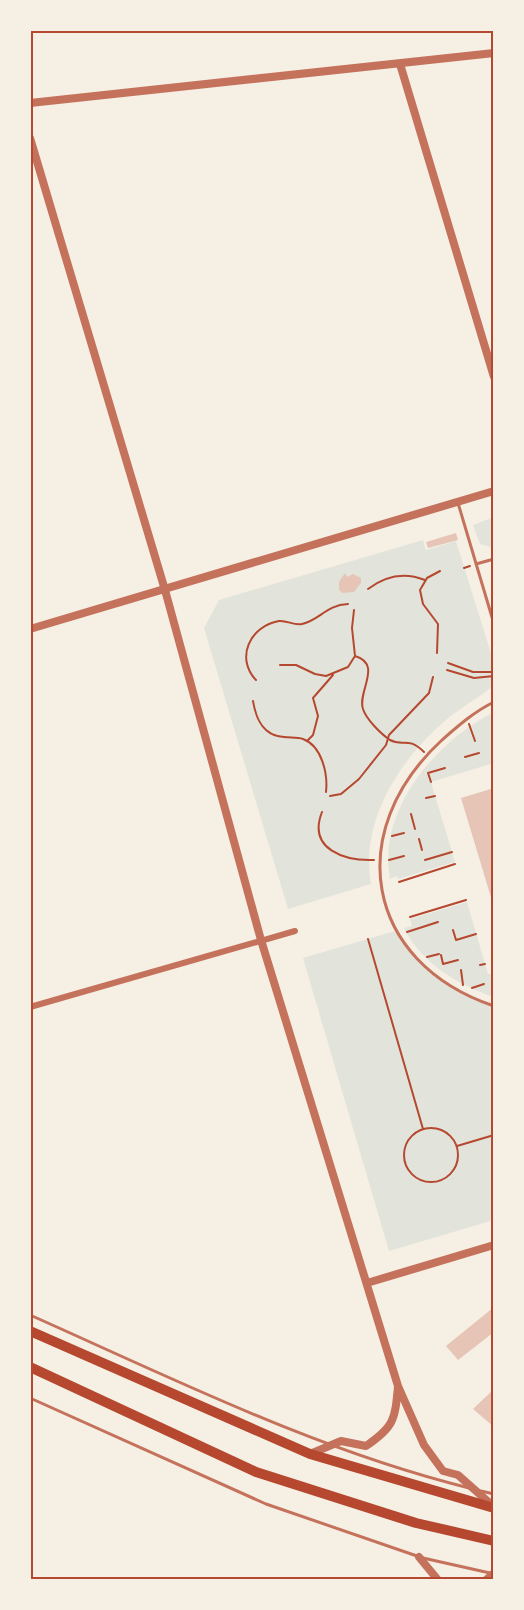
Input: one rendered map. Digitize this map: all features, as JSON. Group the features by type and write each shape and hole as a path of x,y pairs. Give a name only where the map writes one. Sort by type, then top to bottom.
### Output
{"main road":[{"path":"30,1331 309,1454 494,1508"},
{"path":"30,1366 256,1472 416,1523 494,1540"},
{"path":"30,1373 51,1376"}],"street":[{"path":"30,103 494,53"},
{"path":"400,64 494,377"},
{"path":"30,138 165,590 261,940 398,1386 424,1445 443,1471 458,1475 494,1508"},
{"path":"30,629 494,491"},
{"path":"30,1007 295,931"},
{"path":"367,1283 494,1245"},
{"path":"309,1454 341,1441 366,1446 384,1434 393,1422 398,1386"},
{"path":"419,1557 438,1580"}],"lane":[{"path":"458,503 494,624"},
{"path":"476,564 494,559"},
{"path":"494,702 467,720 426,755 395,802 384,834 379,860 386,904 399,938 420,964 461,993 494,1006"},
{"path":"30,1315 272,1423 410,1473 494,1494"},
{"path":"30,1398 266,1504 419,1557 491,1576"}],"path":[{"path":"437,653 438,624 427,611 420,597 425,580 440,571"},
{"path":"368,589 393,576 411,576 425,580"},
{"path":"256,680 249,673 246,657 246,647 252,636 278,621 304,623 333,606 348,604"},
{"path":"307,741 313,735 318,716 313,698 333,675 348,667 355,656 352,628 354,610"},
{"path":"355,656 360,657 368,669 368,682 361,700 367,718 388,738 415,744 426,755"},
{"path":"494,672 468,671 449,664 448,670 468,677 494,676"},
{"path":"280,665 296,665 320,676 333,675"},
{"path":"468,671 468,677"},
{"path":"485,672 486,678"},
{"path":"330,796 341,794 352,786 386,745 398,724 407,718 429,693 433,677"},
{"path":"253,701 259,723 269,733 307,741 323,762 326,792"},
{"path":"467,720 475,741"},
{"path":"465,757 479,753"},
{"path":"430,782 428,773 445,768"},
{"path":"426,798 435,796"},
{"path":"322,812 321,835 328,850 343,857 379,860 404,856"},
{"path":"411,814 415,829"},
{"path":"384,834 391,836 404,833"},
{"path":"419,839 422,850"},
{"path":"425,860 452,852"},
{"path":"399,882 455,864"},
{"path":"410,917 466,900"},
{"path":"399,938 406,932 438,922"},
{"path":"453,930 456,940 476,934"},
{"path":"368,939 423,1129"},
{"path":"441,955 443,964 458,960"},
{"path":"480,965 485,964"},
{"path":"461,970 464,981 461,993"},
{"path":"423,1129 443,1131 457,1146 455,1167 446,1177 434,1182 420,1179 409,1170 404,1156 411,1137 423,1129"},
{"path":"457,1146 494,1135"}],"shaded area":[{"path":"494,517 493,548 480,544 473,525"},
{"path":"423,540 426,550 456,541 494,663 494,685 446,720 413,754 399,773 387,793 371,837 369,861 371,884 288,909 204,628 219,600"},
{"path":"494,712 494,763 431,782 455,862 398,879 397,876 390,879 388,853 393,828 402,803 415,780 451,741"},
{"path":"467,902 488,974 494,973 494,997 454,979 430,962 411,941 404,928 412,926 410,919"},
{"path":"395,931 420,964 461,993 494,1006 494,1220 389,1251 303,958"}],"building":[{"path":"456,533 458,540 428,548 426,542"},
{"path":"345,573 347,577 353,574 361,578 361,583 354,592 343,593 339,590 339,582"},
{"path":"494,788 494,904 493,904 461,798"},
{"path":"494,1307 494,1332 458,1360 446,1346"},
{"path":"494,1389 494,1427 473,1409"}]}
